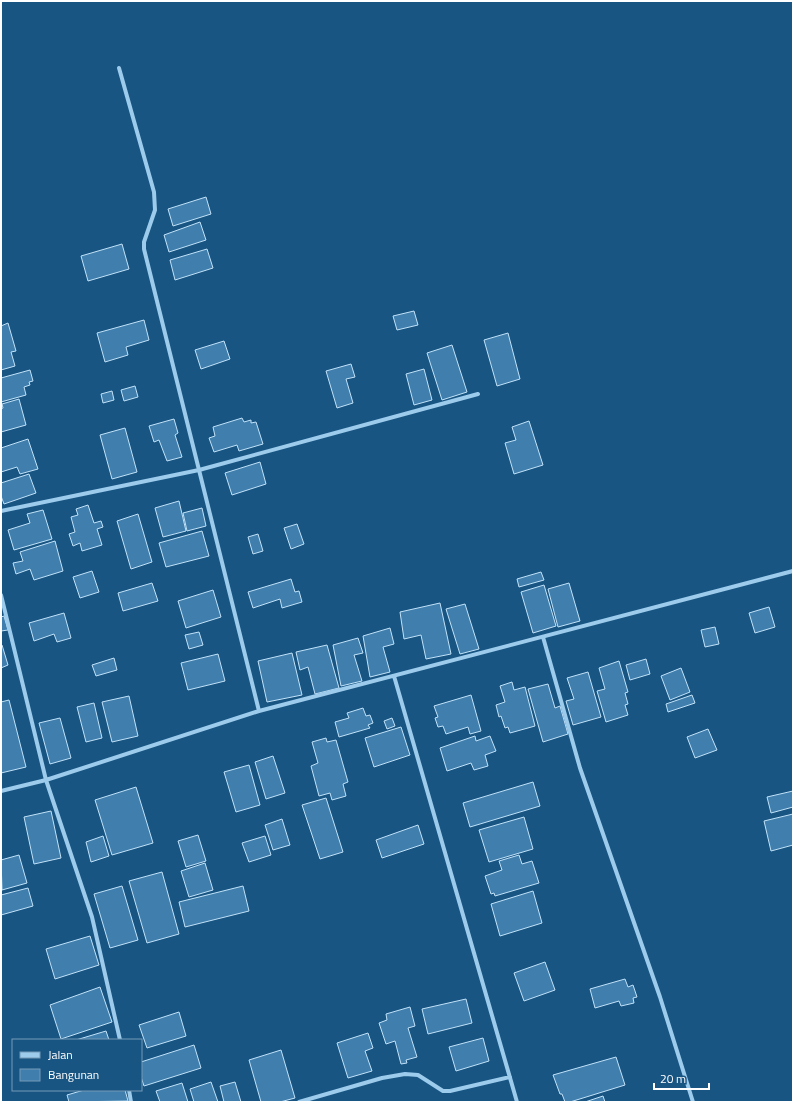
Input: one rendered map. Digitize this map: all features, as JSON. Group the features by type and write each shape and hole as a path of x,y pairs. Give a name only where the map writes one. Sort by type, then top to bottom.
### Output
{"street":[{"path":"119,68 154,192 154,210 144,242 144,249 260,711"},
{"path":"1,511 199,470 478,394"},
{"path":"1,791 46,780 260,711 793,571"},
{"path":"1,595 46,780 92,917 120,1039"},
{"path":"543,637 580,768 657,990 693,1102"},
{"path":"394,676 517,1102"},
{"path":"299,1102 382,1078 405,1074 418,1075 443,1091 450,1091 510,1077"},
{"path":"129,1091 131,1102"}],"building":[{"path":"206,197 211,214 173,226 168,209"},
{"path":"200,222 206,240 169,252 164,235"},
{"path":"122,244 129,269 88,281 81,256"},
{"path":"207,249 213,268 175,280 170,260"},
{"path":"414,311 418,325 397,330 393,316"},
{"path":"144,320 149,340 126,347 128,355 105,362 97,333"},
{"path":"8,323 16,351 11,352 15,366 1,370 1,326"},
{"path":"508,333 520,379 497,386 484,340"},
{"path":"224,341 230,359 201,369 195,350"},
{"path":"452,345 467,392 442,400 427,353"},
{"path":"351,364 355,377 346,379 353,403 337,408 326,371"},
{"path":"424,369 432,400 414,405 406,374"},
{"path":"30,370 33,381 29,382 30,385 24,387 26,395 1,402 1,378"},
{"path":"135,386 138,397 124,401 121,390"},
{"path":"112,391 114,400 103,403 101,394"},
{"path":"19,399 26,425 1,432 2,404"},
{"path":"242,418 244,422 251,420 251,423 256,422 263,444 239,451 237,445 214,452 209,438 215,436 213,427"},
{"path":"174,419 178,433 175,435 182,457 167,461 159,440 154,442 149,426"},
{"path":"529,421 543,465 514,474 505,443 516,440 512,427"},
{"path":"125,428 137,472 112,479 100,435"},
{"path":"28,439 38,469 20,474 17,467 1,472 1,448"},
{"path":"260,462 266,484 232,495 225,473"},
{"path":"29,474 36,493 4,504 1,496 1,483"},
{"path":"179,501 186,531 163,537 155,508"},
{"path":"88,505 94,523 101,521 103,527 97,529 102,545 82,551 80,543 73,546 69,534 75,532 71,517 78,515 76,509"},
{"path":"202,508 206,526 187,531 183,513"},
{"path":"43,510 52,539 14,550 8,530 30,523 27,514"},
{"path":"138,514 152,562 131,569 117,521"},
{"path":"297,524 304,544 291,549 284,528"},
{"path":"202,531 209,556 166,567 159,543"},
{"path":"258,534 263,551 253,554 248,537"},
{"path":"55,541 63,571 34,580 30,569 16,574 13,563 23,561 20,552"},
{"path":"92,571 99,592 80,598 73,577"},
{"path":"541,572 544,580 519,587 517,579"},
{"path":"291,579 295,592 299,591 302,602 282,608 280,599 253,608 248,592"},
{"path":"152,583 158,601 123,611 118,593"},
{"path":"569,583 580,621 558,627 548,589"},
{"path":"544,585 556,626 533,633 521,592"},
{"path":"213,590 221,617 186,628 178,601"},
{"path":"440,603 451,654 426,659 421,635 404,639 400,612"},
{"path":"465,604 479,649 460,654 446,609"},
{"path":"769,607 775,627 755,633 749,613"},
{"path":"64,613 71,638 57,642 54,634 34,641 29,623"},
{"path":"4,616 8,630 1,631 1,617"},
{"path":"715,627 719,644 705,647 701,630"},
{"path":"390,628 394,644 383,647 390,672 370,677 363,636"},
{"path":"199,632 203,645 189,649 185,635"},
{"path":"358,638 363,653 354,655 362,681 341,686 333,645"},
{"path":"2,645 8,665 1,668 1,646"},
{"path":"327,645 339,688 315,694 308,667 300,670 296,652"},
{"path":"292,653 302,695 267,702 258,661"},
{"path":"218,654 225,681 188,690 181,663"},
{"path":"114,658 117,670 96,676 92,665"},
{"path":"646,659 650,674 630,680 626,665"},
{"path":"619,661 628,692 625,693 628,704 625,705 628,715 606,722 597,691 605,689 599,668"},
{"path":"681,668 690,692 670,700 661,676"},
{"path":"588,672 601,717 573,725 566,701 574,699 567,678"},
{"path":"512,682 514,690 525,687 535,726 510,733 508,727 505,728 501,716 499,717 496,705 505,702 500,686"},
{"path":"548,684 555,708 560,706 568,734 543,742 528,689"},
{"path":"471,695 481,731 470,734 468,727 446,734 443,726 438,727 435,718 438,717 434,706"},
{"path":"692,695 695,703 668,712 666,704"},
{"path":"129,696 138,736 112,742 102,702"},
{"path":"9,700 26,767 1,773 1,702"},
{"path":"94,703 102,738 86,742 77,707"},
{"path":"363,708 366,716 370,715 373,723 368,725 370,728 339,737 335,722 349,718 347,713"},
{"path":"60,718 71,758 50,764 39,723"},
{"path":"392,718 395,726 387,729 384,721"},
{"path":"401,727 410,755 374,767 365,738"},
{"path":"708,729 717,750 695,758 687,737"},
{"path":"475,736 476,741 490,736 496,751 485,755 488,766 474,770 471,763 447,771 440,748"},
{"path":"326,738 327,742 336,740 348,782 343,784 346,796 332,800 330,793 319,796 311,766 318,763 312,742"},
{"path":"273,756 285,793 266,799 255,762"},
{"path":"249,765 260,805 236,812 224,772"},
{"path":"533,782 540,806 470,827 463,803"},
{"path":"136,787 153,843 112,855 95,800"},
{"path":"793,791 793,807 771,813 767,797"},
{"path":"326,798 343,852 320,859 302,805"},
{"path":"51,811 61,858 34,864 24,817"},
{"path":"793,814 793,845 771,851 764,821"},
{"path":"524,817 533,849 489,862 479,830"},
{"path":"282,819 290,845 273,850 265,825"},
{"path":"418,825 424,844 382,858 376,840"},
{"path":"198,835 206,861 186,867 178,841"},
{"path":"103,836 109,856 91,862 86,842"},
{"path":"265,836 271,855 249,862 242,843"},
{"path":"19,855 27,883 2,890 1,860"},
{"path":"519,855 522,864 532,861 539,883 495,896 494,893 491,894 485,876 502,870 499,861"},
{"path":"205,863 213,890 189,897 181,871"},
{"path":"162,872 179,934 147,943 129,881"},
{"path":"122,886 138,940 110,948 94,894"},
{"path":"243,886 249,911 185,927 179,902"},
{"path":"28,888 33,906 1,915 1,895"},
{"path":"533,891 542,923 500,936 491,904"},
{"path":"90,936 99,965 55,979 46,949"},
{"path":"545,962 555,990 524,1001 514,973"},
{"path":"625,979 628,987 633,985 637,997 633,998 634,1003 621,1006 619,1001 595,1008 590,989"},
{"path":"100,987 112,1022 61,1039 50,1005"},
{"path":"466,999 472,1023 428,1034 422,1009"},
{"path":"410,1007 415,1026 408,1028 417,1057 406,1060 407,1063 401,1064 395,1041 386,1044 379,1023 387,1020 386,1014"},
{"path":"179,1012 186,1036 147,1048 139,1025"},
{"path":"106,1031 109,1039 79,1039"},
{"path":"368,1033 373,1048 365,1051 372,1071 348,1078 337,1043"},
{"path":"483,1038 489,1061 456,1071 449,1047"},
{"path":"194,1045 201,1068 144,1086 142,1080 142,1062"},
{"path":"281,1050 295,1098 280,1102 261,1102 249,1060"},
{"path":"616,1057 625,1085 570,1102 565,1102 562,1094 560,1094 553,1075"},
{"path":"211,1082 218,1102 194,1102 190,1089"},
{"path":"235,1082 241,1102 224,1102 220,1086"},
{"path":"182,1083 188,1102 160,1102 156,1091"},
{"path":"81,1091 125,1091 128,1101 69,1102 67,1095"},
{"path":"603,1096 605,1102 585,1102"}]}
